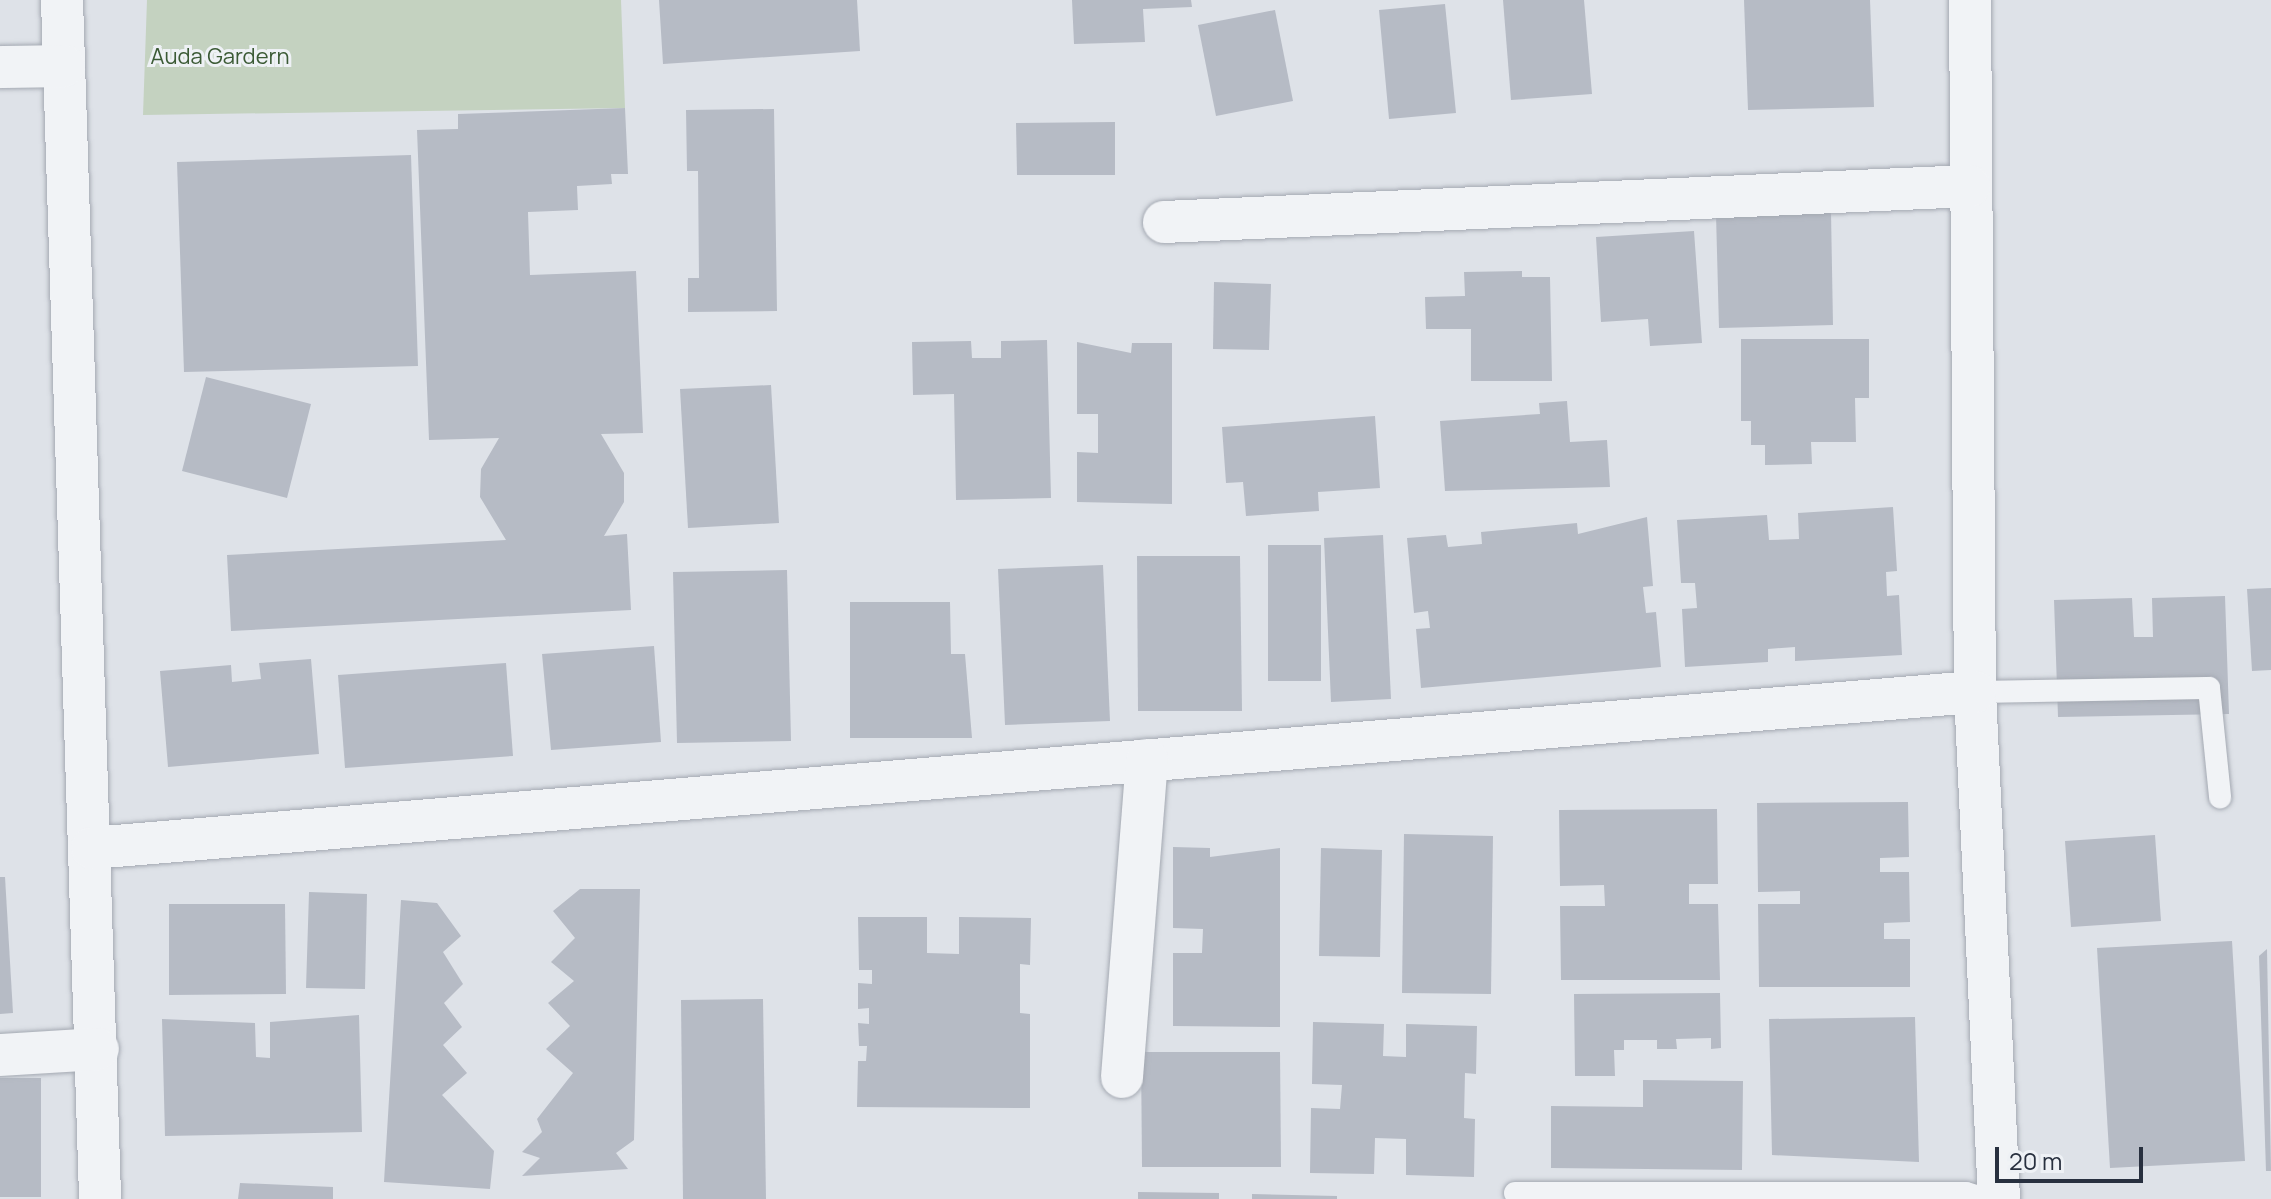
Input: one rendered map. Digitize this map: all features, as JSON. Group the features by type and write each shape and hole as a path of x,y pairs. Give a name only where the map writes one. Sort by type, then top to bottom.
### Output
{"street":[{"path":"62,0 92,848 100,1199"},
{"path":"1970,0 1975,692 1999,1199"},
{"path":"0,67 64,66"},
{"path":"1164,222 1969,186"},
{"path":"92,848 1975,692"},
{"path":"1122,1077 1147,760"},
{"path":"0,1055 98,1049"}],"lane":[{"path":"1975,692 2209,688 2220,797"},
{"path":"1515,1193 1966,1193 1986,1199"}],"green space":[{"name":"Auda Gardern","path":"147,0 621,0 625,108 143,115"}],"building":[{"path":"659,0 857,0 860,51 663,64"},
{"path":"1072,0 1191,0 1192,7 1143,9 1145,42 1074,44"},
{"path":"1503,0 1584,0 1592,94 1511,100"},
{"path":"1744,0 1870,0 1874,107 1748,110"},
{"path":"1445,4 1456,113 1389,119 1379,10"},
{"path":"1275,10 1293,101 1216,116 1198,25"},
{"path":"625,108 628,174 611,174 612,184 577,186 578,210 528,212 530,275 636,271 643,433 601,434 624,473 624,502 604,536 627,534 631,610 231,631 227,555 506,540 480,497 481,469 499,438 429,440 417,130 458,129 458,114"},
{"path":"774,109 777,311 688,312 688,278 699,278 698,171 687,171 686,110"},
{"path":"1115,122 1115,175 1017,175 1016,123"},
{"path":"411,155 418,366 184,372 177,162"},
{"path":"1831,212 1833,325 1719,328 1716,214"},
{"path":"1694,231 1702,343 1650,346 1648,319 1601,322 1596,237"},
{"path":"1522,271 1522,277 1550,277 1552,381 1471,381 1471,329 1426,329 1425,297 1465,296 1464,272"},
{"path":"1214,282 1271,284 1269,350 1213,349"},
{"path":"1741,339 1869,339 1869,398 1855,398 1856,442 1811,442 1812,464 1765,465 1765,445 1751,445 1751,421 1741,421"},
{"path":"1047,340 1051,498 956,500 954,394 913,395 912,342 971,341 972,358 1001,358 1001,341"},
{"path":"1077,342 1131,353 1132,343 1172,343 1172,504 1077,502 1077,452 1098,453 1098,414 1077,414"},
{"path":"206,377 311,404 287,498 182,471"},
{"path":"771,385 779,523 688,528 680,389"},
{"path":"1567,401 1570,442 1607,440 1610,487 1445,491 1440,421 1540,414 1539,403"},
{"path":"1375,416 1380,488 1318,492 1319,511 1246,516 1243,482 1226,483 1222,427"},
{"path":"1893,507 1897,571 1886,572 1887,596 1899,595 1902,655 1795,661 1795,647 1768,649 1768,662 1685,667 1682,609 1697,608 1695,583 1681,583 1677,520 1767,515 1769,540 1799,539 1798,513"},
{"path":"1647,517 1653,586 1643,587 1646,613 1656,612 1661,667 1421,688 1416,629 1430,628 1428,611 1414,613 1407,538 1446,535 1448,547 1482,544 1481,532 1577,523 1578,534"},
{"path":"1383,535 1391,699 1331,702 1324,538"},
{"path":"1268,545 1321,545 1321,681 1268,681"},
{"path":"1137,556 1240,556 1242,711 1138,711"},
{"path":"1103,565 1110,721 1005,725 998,569"},
{"path":"787,570 791,741 677,743 673,572"},
{"path":"2271,588 2271,670 2252,671 2247,589"},
{"path":"2225,596 2229,714 2058,717 2054,600 2132,598 2134,637 2153,637 2152,598"},
{"path":"850,602 950,602 951,654 965,654 972,738 850,738"},
{"path":"654,646 661,742 551,750 542,654"},
{"path":"311,659 319,754 168,767 160,671 231,665 232,682 261,679 259,663"},
{"path":"506,663 513,756 345,768 338,675"},
{"path":"1908,802 1909,857 1880,858 1880,872 1909,872 1910,922 1884,923 1884,939 1910,939 1910,987 1759,987 1758,904 1800,904 1800,891 1758,892 1757,803"},
{"path":"1717,809 1718,884 1689,884 1689,904 1718,904 1720,980 1561,980 1560,906 1605,906 1604,885 1560,886 1559,810"},
{"path":"1404,834 1493,836 1491,994 1402,993"},
{"path":"2155,835 2161,921 2071,927 2065,841"},
{"path":"1173,847 1210,848 1210,857 1280,848 1280,1027 1173,1026 1173,953 1202,953 1203,929 1173,928"},
{"path":"1321,848 1382,850 1380,957 1319,956"},
{"path":"0,877 5,877 13,1013 0,1014"},
{"path":"580,889 640,889 634,1140 616,1153 628,1169 522,1176 540,1158 522,1152 542,1132 537,1119 573,1073 546,1049 570,1026 548,1003 574,981 551,962 575,938 553,911"},
{"path":"309,892 367,894 365,989 306,988"},
{"path":"401,900 437,903 461,936 443,952 463,984 444,1003 462,1027 443,1045 467,1073 442,1095 494,1151 490,1189 384,1182"},
{"path":"169,904 285,904 286,994 169,995"},
{"path":"858,917 927,917 927,953 959,954 959,917 1031,918 1030,965 1020,964 1020,1013 1030,1014 1030,1108 857,1107 858,1061 866,1061 867,1046 859,1046 858,1023 869,1024 869,1008 858,1009 858,983 872,984 872,970 859,970"},
{"path":"2232,941 2245,1161 2110,1168 2097,948"},
{"path":"2267,949 2271,1171 2266,1171 2259,956"},
{"path":"1720,993 1721,1048 1711,1049 1711,1038 1676,1039 1677,1049 1657,1049 1657,1040 1624,1040 1624,1050 1614,1050 1615,1076 1575,1076 1574,994"},
{"path":"763,999 766,1199 683,1199 681,1000"},
{"path":"359,1015 362,1132 165,1136 162,1019 255,1023 256,1057 270,1058 270,1022"},
{"path":"1915,1017 1919,1162 1772,1155 1769,1019"},
{"path":"1313,1022 1384,1024 1383,1056 1406,1057 1406,1024 1477,1026 1476,1074 1465,1073 1464,1118 1475,1119 1474,1177 1406,1175 1406,1139 1375,1138 1374,1174 1310,1173 1311,1108 1340,1109 1342,1085 1312,1084"},
{"path":"1141,1052 1280,1052 1281,1167 1142,1167"},
{"path":"0,1078 41,1078 41,1197 0,1197"},
{"path":"1643,1080 1743,1081 1742,1170 1551,1168 1551,1106 1643,1107"},
{"path":"240,1183 333,1187 333,1199 238,1199"},
{"path":"1138,1192 1219,1193 1219,1199 1138,1199"},
{"path":"1252,1194 1337,1196 1337,1199 1252,1199"}]}
